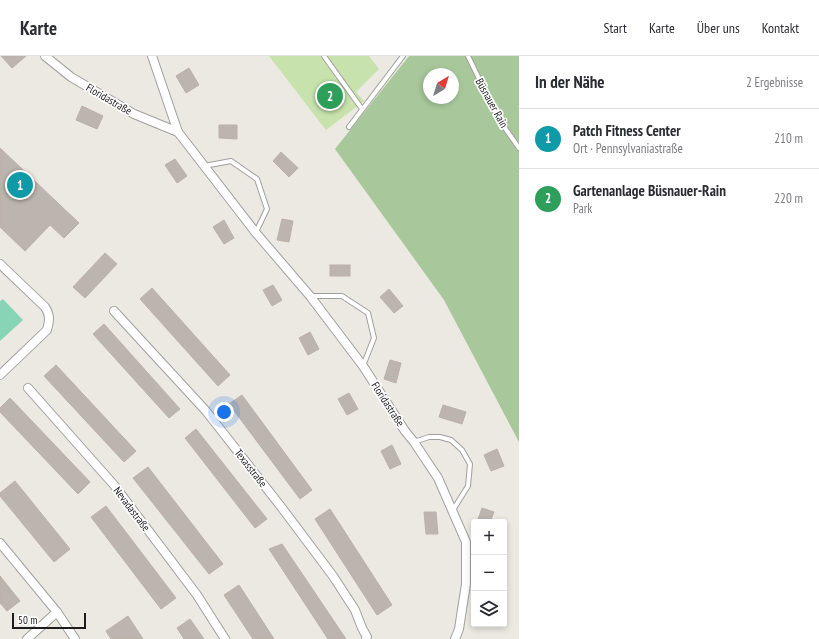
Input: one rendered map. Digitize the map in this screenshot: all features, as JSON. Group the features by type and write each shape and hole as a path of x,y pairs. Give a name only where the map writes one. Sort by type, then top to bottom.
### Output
{"street":[{"name":"Floridastraße","path":"45,56 71,77 134,114 178,132"},
{"name":"Floridastraße","path":"152,56 178,132 256,232 310,296 363,366 405,431 438,478 466,542 466,584 455,639"},
{"path":"0,264 40,301 49,314 50,321 47,330 0,375"},
{"name":"Texasstraße","path":"114,312 206,411 290,519 333,576 355,610 367,637 366,639"},
{"name":"Nevadastraße","path":"28,388 114,484 195,592 225,639"},
{"path":"0,543 57,612 76,639"},
{"path":"27,639 57,612"}],"lane":[{"path":"324,56 362,109"},
{"path":"349,127 403,56"},
{"name":"Büsnauer Rain","path":"468,56 498,118 519,148"},
{"path":"204,166 231,161 257,179 267,209 256,232"},
{"path":"310,296 342,296 368,313 374,338 363,366"},
{"path":"414,442 429,437 440,437 451,440 462,450 470,464 468,486 453,511"}],"green space":[{"path":"269,56 369,56 379,69 356,92 364,101 326,130"},
{"path":"409,56 519,56 519,442 444,300 335,149"},
{"path":"3,299 23,320 0,341 0,301"}],"building":[{"path":"1,56 26,56 12,68"},
{"path":"189,68 199,85 186,93 176,76"},
{"path":"82,106 103,116 97,129 76,120"},
{"path":"219,125 237,125 237,139 219,138"},
{"path":"0,148 79,223 64,238 50,225 25,251 0,227"},
{"path":"281,152 298,168 289,177 273,161"},
{"path":"175,159 187,176 177,183 165,165"},
{"path":"282,219 293,221 289,242 277,240"},
{"path":"224,220 234,238 224,244 213,227"},
{"path":"105,253 117,264 85,298 73,287"},
{"path":"330,265 350,265 350,276 330,276"},
{"path":"273,285 282,300 272,306 263,290"},
{"path":"152,288 230,375 218,386 140,299"},
{"path":"389,289 403,306 394,313 380,297"},
{"path":"104,324 180,409 169,418 93,334"},
{"path":"310,332 319,349 308,355 299,338"},
{"path":"390,360 401,363 396,383 384,379"},
{"path":"56,365 136,451 124,462 44,376"},
{"path":"349,393 358,409 347,415 338,399"},
{"path":"242,395 312,490 300,499 229,404"},
{"path":"10,398 90,482 78,494 0,412 0,408"},
{"path":"443,405 466,412 462,424 439,417"},
{"path":"196,429 267,519 255,528 185,438"},
{"path":"392,445 401,464 390,469 381,451"},
{"path":"497,449 504,466 491,471 484,455"},
{"path":"148,467 223,564 209,574 133,478"},
{"path":"15,481 70,549 54,562 0,496 0,493"},
{"path":"106,506 176,598 161,609 91,517"},
{"path":"482,508 494,512 491,519 478,519"},
{"path":"330,509 392,605 377,615 315,519"},
{"path":"424,512 436,512 438,534 426,534"},
{"path":"282,544 346,639 328,639 269,549"},
{"path":"0,576 20,601 7,611 0,603"},
{"path":"239,585 274,639 253,639 224,595"},
{"path":"128,616 143,639 111,639 106,631"},
{"path":"190,619 204,639 184,639 177,628"}],"place":[{"name":"Gartenanlage Büsnauer-Rain","path":"330,96"},
{"name":"Patch Fitness Center","path":"20,185"}]}
